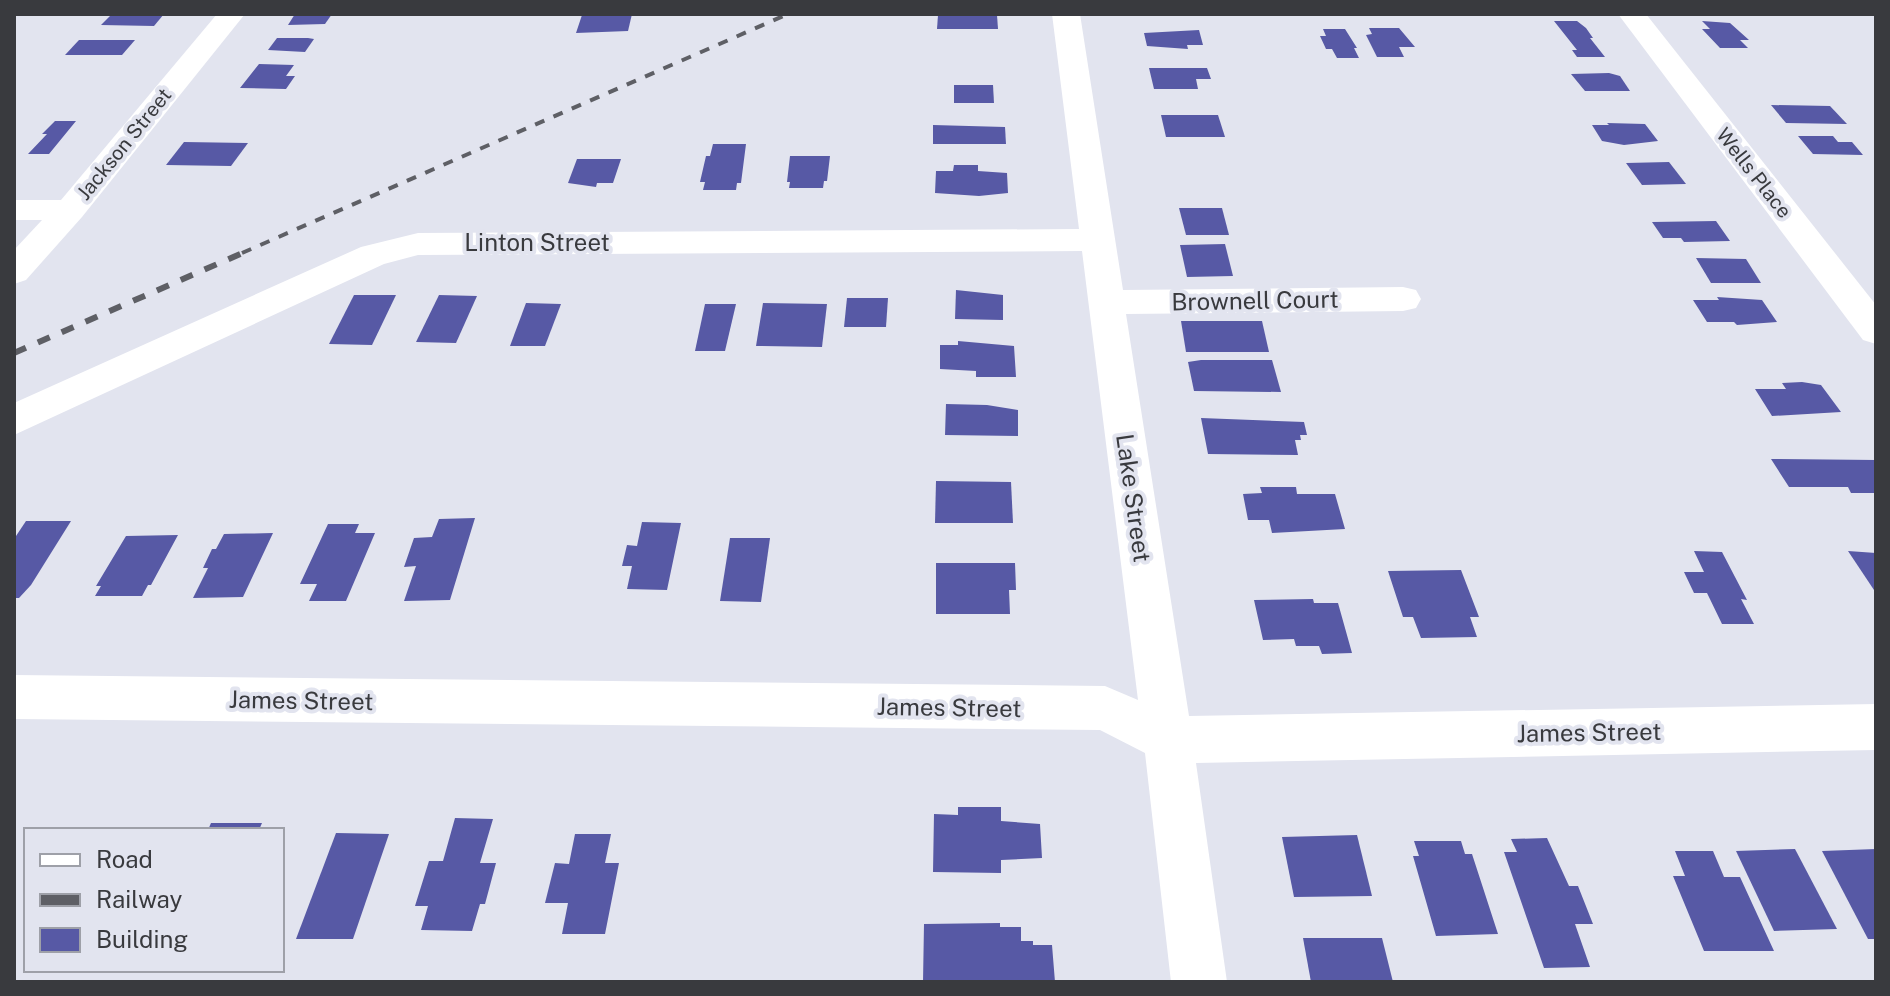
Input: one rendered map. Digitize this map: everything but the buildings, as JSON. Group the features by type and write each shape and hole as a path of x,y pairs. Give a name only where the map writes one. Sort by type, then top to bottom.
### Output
{"street":[{"name":"Jackson Street","path":"14,272 70,210 231,14"},
{"name":"Lake Street","path":"1066,14 1199,982"},
{"name":"Wells Place","path":"1632,14 1876,331"},
{"path":"14,210 70,210"},
{"name":"Linton Street","path":"14,420 373,255 418,244 1098,240"},
{"name":"Brownell Court","path":"1106,302 1403,299"},
{"name":"James Street","path":"14,697 1105,708 1168,740 1876,727"}],"railway":[{"path":"242,253 788,14"},
{"path":"14,353 247,251"}]}
